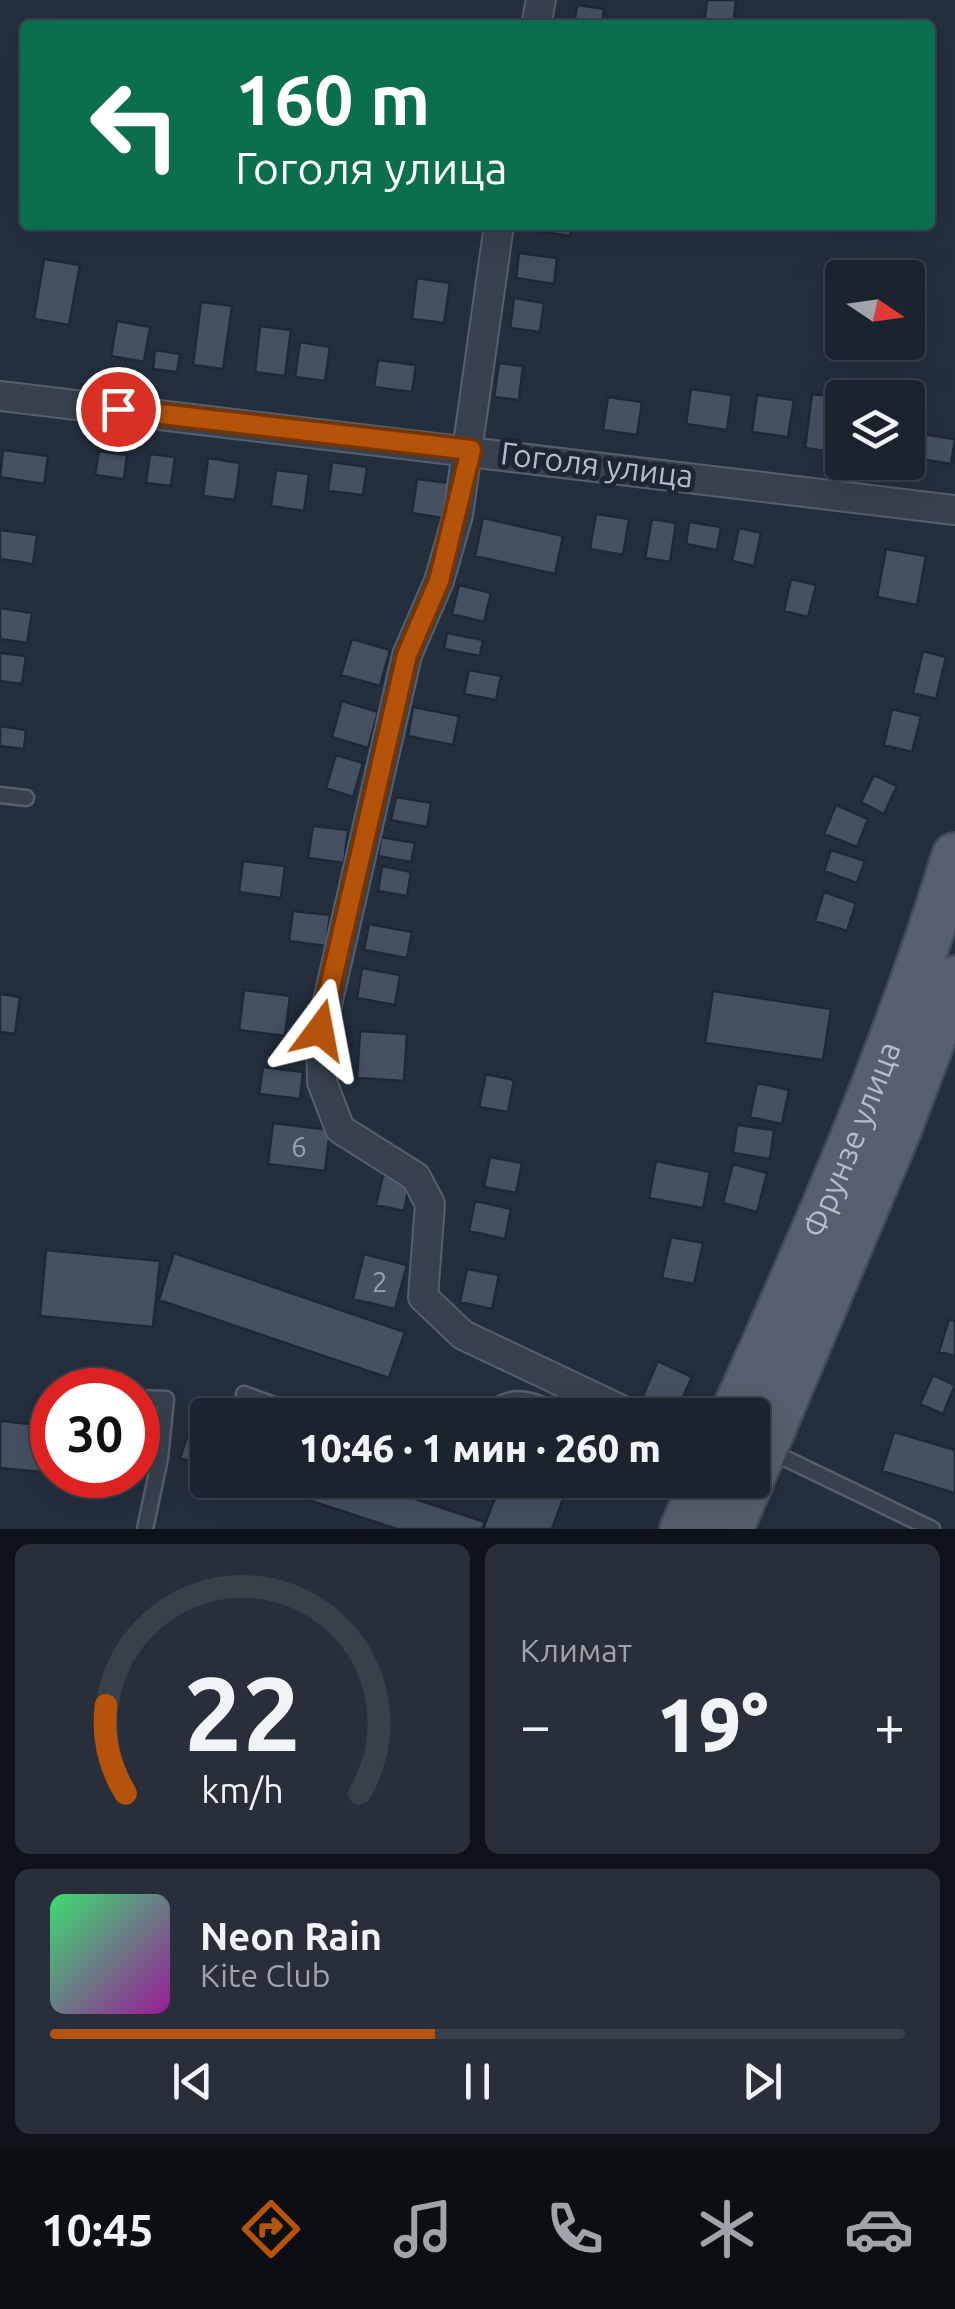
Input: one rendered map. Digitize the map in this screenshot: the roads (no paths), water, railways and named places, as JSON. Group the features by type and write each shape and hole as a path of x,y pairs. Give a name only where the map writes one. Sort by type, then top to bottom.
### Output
{"main road":[{"name":"Фрунзе улица","path":"741,1398 858,1124 931,936 955,856"},
{"name":"Фрунзе улица","path":"770,1435 879,1177 955,979"},
{"path":"683,1529 696,1498"},
{"name":"Фрунзе улица","path":"730,1529 743,1498"}],"street":[{"path":"498,230 471,450 439,581 407,655 320,1030 322,1082 340,1129 416,1176 430,1204 424,1297 462,1335 596,1398"},
{"name":"Гоголя улица","path":"0,396 955,510"}],"lane":[{"path":"0,795 26,798"},
{"path":"244,1394 255,1398"},
{"path":"160,1399 166,1399 160,1458"},
{"path":"770,1473 932,1529"},
{"path":"145,1529 152,1498"}]}
